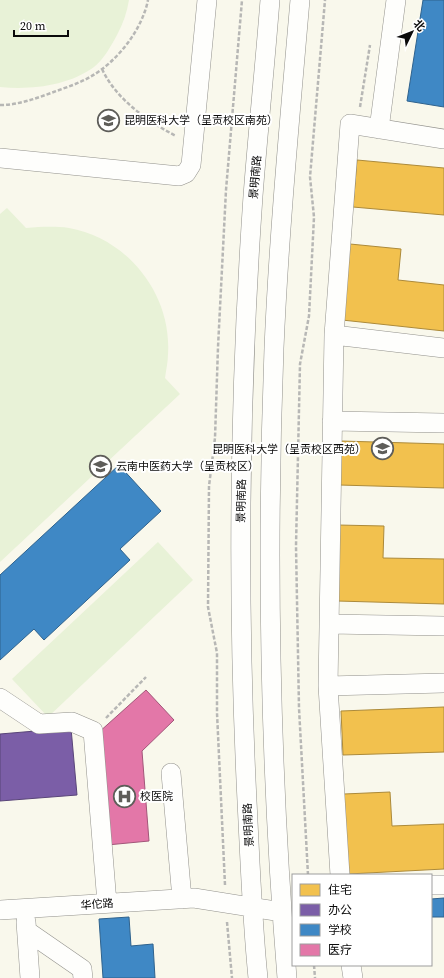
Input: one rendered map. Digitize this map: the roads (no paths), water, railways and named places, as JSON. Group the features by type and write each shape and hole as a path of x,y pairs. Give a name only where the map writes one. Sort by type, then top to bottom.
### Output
{"street":[{"path":"0,158 179,176 186,173 191,165 207,0"},
{"name":"景明南路","path":"258,978 252,907 242,711 240,541 244,346 253,195 270,0"},
{"path":"287,978 282,912 272,710 269,549 274,347 283,199 300,0"},
{"path":"378,129 396,0"},
{"path":"340,874 328,686 334,334 350,124 444,139"},
{"path":"334,334 444,348"},
{"path":"332,420 444,423"},
{"path":"329,624 444,626"},
{"path":"328,686 444,683"},
{"path":"0,698 39,724 72,722 93,731 107,903"},
{"path":"171,774 188,898"},
{"path":"432,885 444,885"},
{"name":"华佗路","path":"0,910 188,898 282,912"},
{"path":"25,908 30,978"},
{"path":"27,931 82,969 83,978"},
{"path":"351,966 353,978"}],"place":[{"name":"昆明医科大学（呈贡校区南苑）","path":"108,120"},
{"name":"昆明医科大学（呈贡校区西苑）","path":"382,449"},
{"name":"云南中医药大学（呈贡校区）","path":"101,466"},
{"name":"校医院","path":"124,796"}]}
